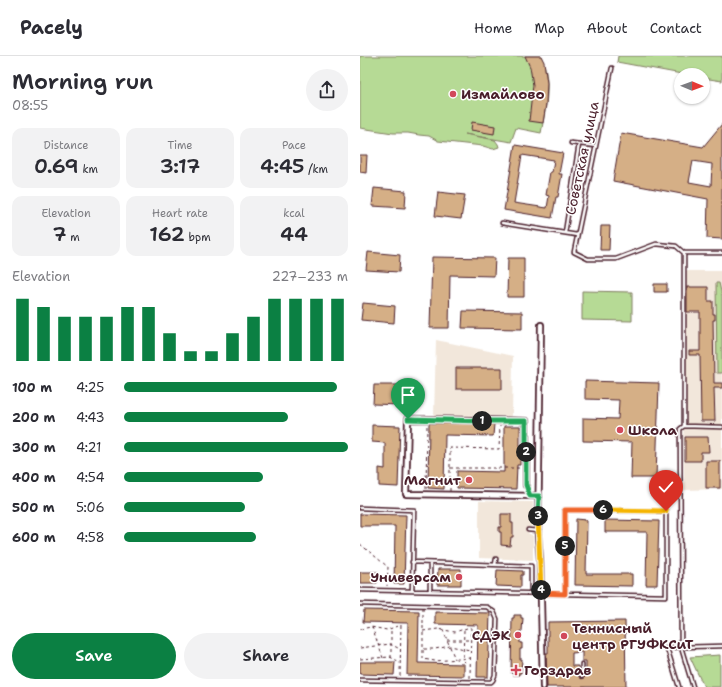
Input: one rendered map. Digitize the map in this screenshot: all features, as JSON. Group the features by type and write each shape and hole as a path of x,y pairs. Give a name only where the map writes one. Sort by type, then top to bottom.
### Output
{"street":[{"path":"541,325 538,531 543,687"},
{"path":"526,485 526,421 510,419 500,421 408,419 406,494 539,496"}],"lane":[{"name":"Советская улица","path":"612,68 574,252 588,258 616,259 656,244 676,246 684,252"},
{"path":"571,143 596,146"},
{"path":"565,233 579,144"},
{"path":"502,223 577,235"},
{"path":"693,687 681,648 680,429 684,426 684,252 722,253"},
{"path":"684,426 722,427"},
{"path":"360,508 414,510 412,591"},
{"path":"360,590 666,596 666,511 565,510 565,594"},
{"path":"528,530 538,531"},
{"path":"496,559 496,565"},
{"path":"412,562 531,566 531,593"},
{"path":"430,563 430,591"},
{"path":"360,604 487,607 494,612 497,619 495,678 491,682 360,680"},
{"path":"679,687 667,648 722,646"},
{"path":"582,664 582,676"}],"path":[{"path":"426,495 427,420"},
{"path":"450,495 450,448 499,449 500,421"},
{"path":"450,468 526,468"},
{"path":"360,544 388,567 387,590"},
{"path":"424,606 422,658 424,660 435,661 470,658"},
{"path":"360,629 372,627 387,630 401,624 400,681"},
{"path":"423,632 436,629 455,632 464,630 471,626 470,682"},
{"path":"372,627 383,658"},
{"path":"391,629 391,658"},
{"path":"443,630 455,660"},
{"path":"463,659 464,630"},
{"path":"447,640 471,640"},
{"path":"360,648 391,644 400,649"},
{"path":"422,649 450,646 470,650"},
{"path":"360,659 391,658 400,662"},
{"path":"463,659 465,662 470,663"}],"shaded area":[{"path":"682,271 722,271 722,489 684,490"},
{"path":"436,340 513,356 512,416 434,416"},
{"path":"479,501 533,502 534,525 528,528 528,533 533,536 533,560 479,558"}],"green space":[{"name":"Измайлово","path":"360,56 541,56 546,75 547,94 541,133 516,128 511,142 465,134 495,140 499,147 493,149 483,146 438,141 429,136 360,128"},
{"path":"618,56 722,56 722,81 710,79 710,68 674,68 674,73 617,62"},
{"path":"716,283 719,283 722,296 722,373 717,373"},
{"path":"582,291 632,292 632,321 582,320"},
{"path":"720,655 720,687 704,687 690,657"}],"building":[{"path":"525,56 541,56 544,62 547,83 543,123 529,121 533,85 530,67"},
{"path":"472,122 495,126 494,134 471,130"},
{"path":"722,124 722,239 707,238 708,199 613,181 621,133 703,147","holes":["693,161 712,164 711,186 689,182"]},
{"path":"515,145 563,153 559,174 562,174 552,218 504,210","holes":["522,155 554,160 552,172 550,172 546,195 549,196 547,208 514,203"]},
{"path":"360,155 367,155 366,173 360,172"},
{"path":"374,188 406,191 405,208 372,206"},
{"path":"438,192 465,195 461,219 435,216"},
{"path":"601,226 610,226 609,250 600,250"},
{"path":"368,252 400,255 399,272 366,270"},
{"path":"432,257 495,258 494,276 450,275 449,328 430,328"},
{"path":"508,258 524,258 524,297 507,297"},
{"path":"654,284 667,284 667,292 654,292"},
{"path":"687,287 708,287 708,301 713,301 713,314 715,314 715,320 713,320 714,383 722,383 722,388 714,388 715,421 701,421 700,355 689,355 689,351 700,351 700,312 687,312"},
{"path":"363,303 395,306 394,323 361,320"},
{"path":"463,311 522,312 522,329 462,328"},
{"path":"456,368 502,368 502,389 456,389"},
{"name":"Школа","path":"585,381 659,383 656,478 631,478 632,442 583,441 583,418 618,419 619,400 585,399"},
{"path":"374,385 401,385 401,405 373,404"},
{"path":"429,423 494,424 493,436 445,435 444,489 428,488"},
{"path":"372,425 400,426 398,487 379,486 379,468 385,469 385,443 372,442"},
{"path":"504,426 520,426 520,465 517,465 516,489 457,488 457,471 504,472"},
{"path":"685,437 708,437 709,452 701,452 701,461 685,461"},
{"path":"706,461 720,461 720,488 706,488"},
{"path":"360,514 406,515 404,584 394,584 395,526 360,526"},
{"path":"501,514 511,514 511,523 513,523 513,537 511,537 510,546 501,545 501,532 499,532 499,527 501,527"},
{"path":"576,519 587,520 586,574 632,574 632,586 575,585"},
{"path":"605,520 659,521 657,585 646,585 647,532 605,532"},
{"path":"438,569 461,569 461,585 437,585"},
{"path":"497,570 523,571 523,575 521,575 521,587 496,586"},
{"path":"360,572 378,572 377,583 360,583"},
{"path":"364,610 419,611 418,663 464,664 464,676 407,675 408,623 363,622"},
{"path":"435,612 490,613 488,677 477,677 478,625 435,624"},
{"path":"514,615 521,615 521,618 523,618 522,631 520,631 520,643 522,643 522,649 520,649 520,659 522,659 521,673 519,673 519,675 513,675 513,673 511,673 512,618 514,618"},
{"path":"625,621 626,687 547,687 546,653 548,653 548,622","holes":["582,652 582,661 586,661 586,676 582,679 578,676 578,666 572,666 572,653"]},
{"path":"360,662 395,662 394,675 360,674"}],"place":[{"name":"Измайлово","path":"453,94"},
{"name":"Школа","path":"620,430"},
{"name":"Магнит","path":"469,480"},
{"name":"Универсам","path":"459,577"},
{"name":"СДЭК","path":"518,635"},
{"name":"Теннисный центр РГУФКСиТ","path":"564,636"},
{"name":"Горздрав","path":"516,670"}],"route":[{"path":"408,419 526,421 526,485 530,496 539,496 538,536 541,593 565,594 565,510 666,511"}]}
